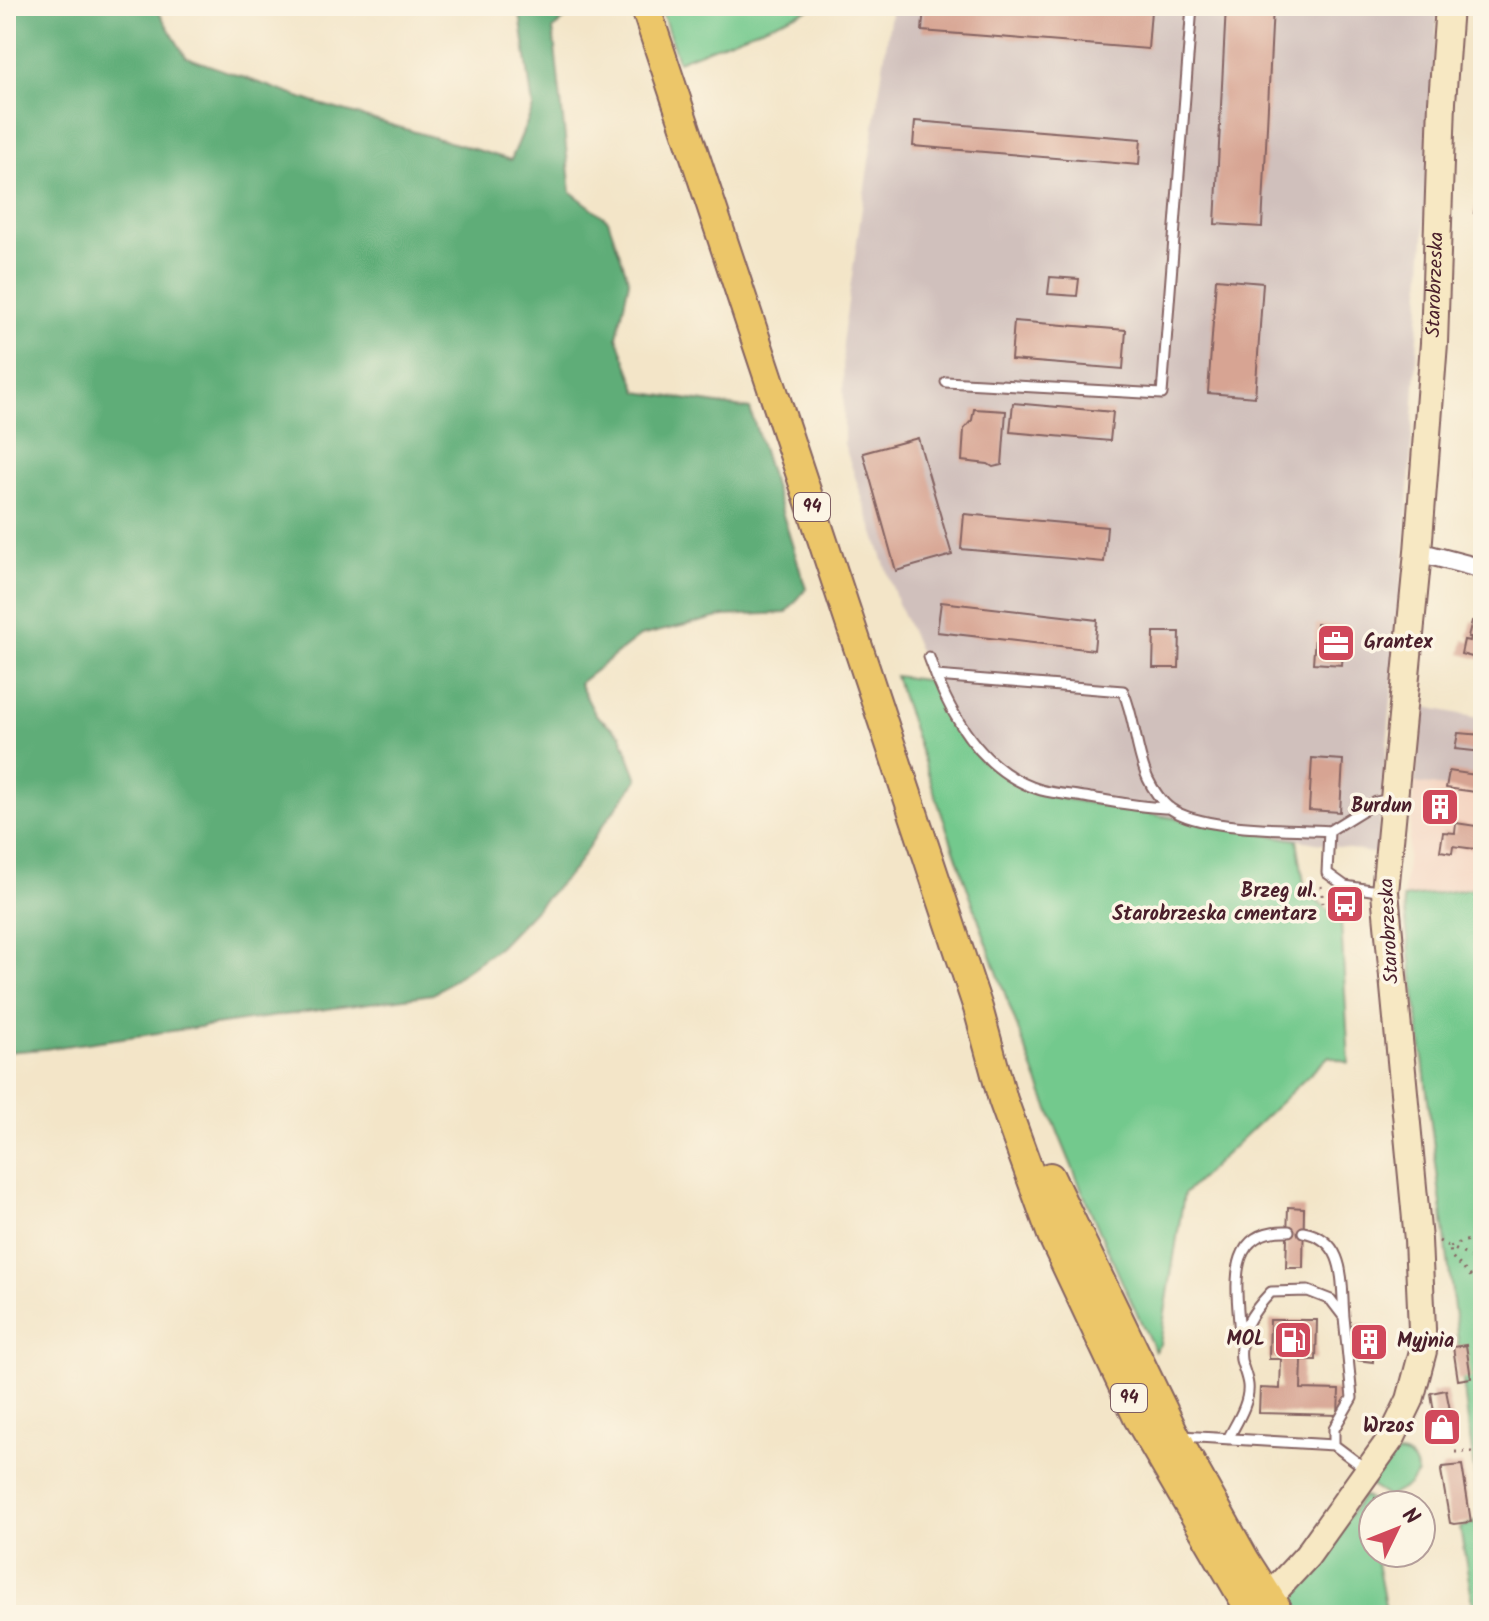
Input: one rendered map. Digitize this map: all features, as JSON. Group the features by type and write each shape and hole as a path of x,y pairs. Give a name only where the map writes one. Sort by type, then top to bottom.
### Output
{"main road":[{"name":"94","path":"645,6 978,1008 1003,1100 1052,1235 1138,1418 1266,1610"},
{"name":"94","path":"978,1008 1062,1207 1266,1610"}],"street":[{"name":"Starobrzeska","path":"1266,1610 1392,1437 1410,1400 1423,1351 1418,1240 1385,892 1418,552 1434,343 1442,102 1449,6"},
{"path":"1418,552 1483,569"}],"lane":[{"path":"946,382 1162,394 1192,6"},
{"path":"929,657 950,710 969,738 992,763 1017,780 1041,790 1150,808 1170,808 1221,824 1329,831 1376,802 1394,798"},
{"path":"936,676 1123,691 1133,715 1140,759 1150,784 1170,808"},
{"path":"1329,831 1327,873 1345,886 1385,892"},
{"path":"1228,1439 1245,1404 1249,1386 1242,1364 1236,1269 1242,1253 1255,1238 1279,1230 1289,1231"},
{"path":"1303,1232 1320,1235 1336,1252 1341,1273 1352,1398 1334,1429 1334,1445"},
{"path":"1240,1345 1247,1322 1271,1292 1308,1291 1331,1300 1344,1317"},
{"path":"1175,1435 1334,1445 1369,1471"}],"path":[{"path":"1418,1240 1433,1238 1483,1263"},
{"path":"1450,1247 1464,1241 1483,1239"},
{"path":"1450,1247 1451,1256 1483,1289"},
{"path":"1455,1452 1482,1452 1483,1468"}],"shaded area":[{"path":"892,6 1438,6 1406,536 1377,854 1036,796 980,760 953,727 897,601 844,444 843,336"},
{"path":"1422,706 1483,719 1483,792 1415,783"},
{"path":"1415,783 1483,792 1483,887 1403,898"}],"green space":[{"path":"6,6 155,6 186,57 313,102 511,160 533,108 519,6 623,6 627,16 573,12 553,29 571,192 608,220 629,281 617,337 638,392 750,409 806,589 786,613 724,616 640,636 579,683 595,714 621,735 638,779 575,868 499,947 433,994 6,1052"},
{"path":"660,6 817,6 678,61"},
{"path":"895,676 931,681 953,727 980,760 1032,793 1297,840 1305,889 1341,922 1349,1063 1329,1056 1184,1194 1160,1344 1155,1351 1116,1269 1046,1102 983,933"},
{"path":"1483,887 1483,1542 1403,898"},
{"path":"1392,1455 1408,1457 1413,1461 1417,1474 1402,1489 1375,1489 1369,1485"},
{"path":"1357,1504 1357,1569 1378,1569 1387,1615 1297,1615 1294,1596"},
{"path":"1476,1522 1483,1576 1483,1615 1475,1615 1460,1528"}],"building":[{"path":"924,6 1099,6 1151,10 1148,49 922,31"},
{"path":"1226,6 1273,6 1262,227 1215,224"},
{"path":"915,121 1141,139 1139,165 913,146"},
{"path":"1483,186 1483,216 1474,213"},
{"path":"1050,277 1079,279 1077,296 1048,294"},
{"path":"1216,279 1263,283 1255,397 1208,393"},
{"path":"1014,321 1126,330 1123,369 1011,360"},
{"path":"1013,403 1113,412 1110,441 1010,432"},
{"path":"974,409 1006,411 1002,465 993,467 962,461 964,429 972,420"},
{"path":"1481,429 1483,482 1477,482"},
{"path":"918,438 952,555 896,571 863,453"},
{"path":"964,514 1107,527 1104,562 961,549"},
{"path":"941,602 1097,620 1094,650 937,632"},
{"path":"1472,621 1483,624 1483,660 1461,654 1464,640 1470,641"},
{"path":"1316,624 1345,626 1342,665 1313,663"},
{"path":"1154,632 1180,632 1179,668 1153,668"},
{"path":"1458,733 1483,735 1483,752 1455,749"},
{"path":"1312,758 1343,760 1340,812 1309,810"},
{"path":"1449,771 1483,776 1483,793 1446,788"},
{"name":"Burdun","path":"1440,796 1448,799 1451,807 1448,815 1440,818 1432,815 1429,807 1432,799"},
{"path":"1456,823 1483,827 1483,850 1453,846 1452,853 1440,851 1443,832 1455,833"},
{"path":"1288,1207 1304,1208 1303,1268 1286,1268"},
{"path":"1270,1320 1317,1320 1316,1360 1302,1360 1301,1389 1339,1390 1338,1415 1259,1413 1260,1388 1280,1389 1281,1359 1269,1359"},
{"name":"Myjnia","path":"1358,1323 1381,1328 1379,1358 1373,1357 1373,1362 1358,1360"},
{"path":"1466,1345 1471,1378 1458,1380 1453,1347"},
{"path":"1446,1390 1455,1435 1438,1438 1431,1393"},
{"path":"1462,1465 1471,1522 1454,1524 1450,1523 1441,1471 1443,1467"}],"place":[{"name":"Grantex","path":"1336,643"},
{"name":"Burdun","path":"1440,807"},
{"name":"Brzeg ul. Starobrzeska cmentarz","path":"1345,904"},
{"name":"MOL","path":"1293,1340"},
{"name":"Myjnia","path":"1369,1342"},
{"name":"Wrzos","path":"1442,1427"}]}
